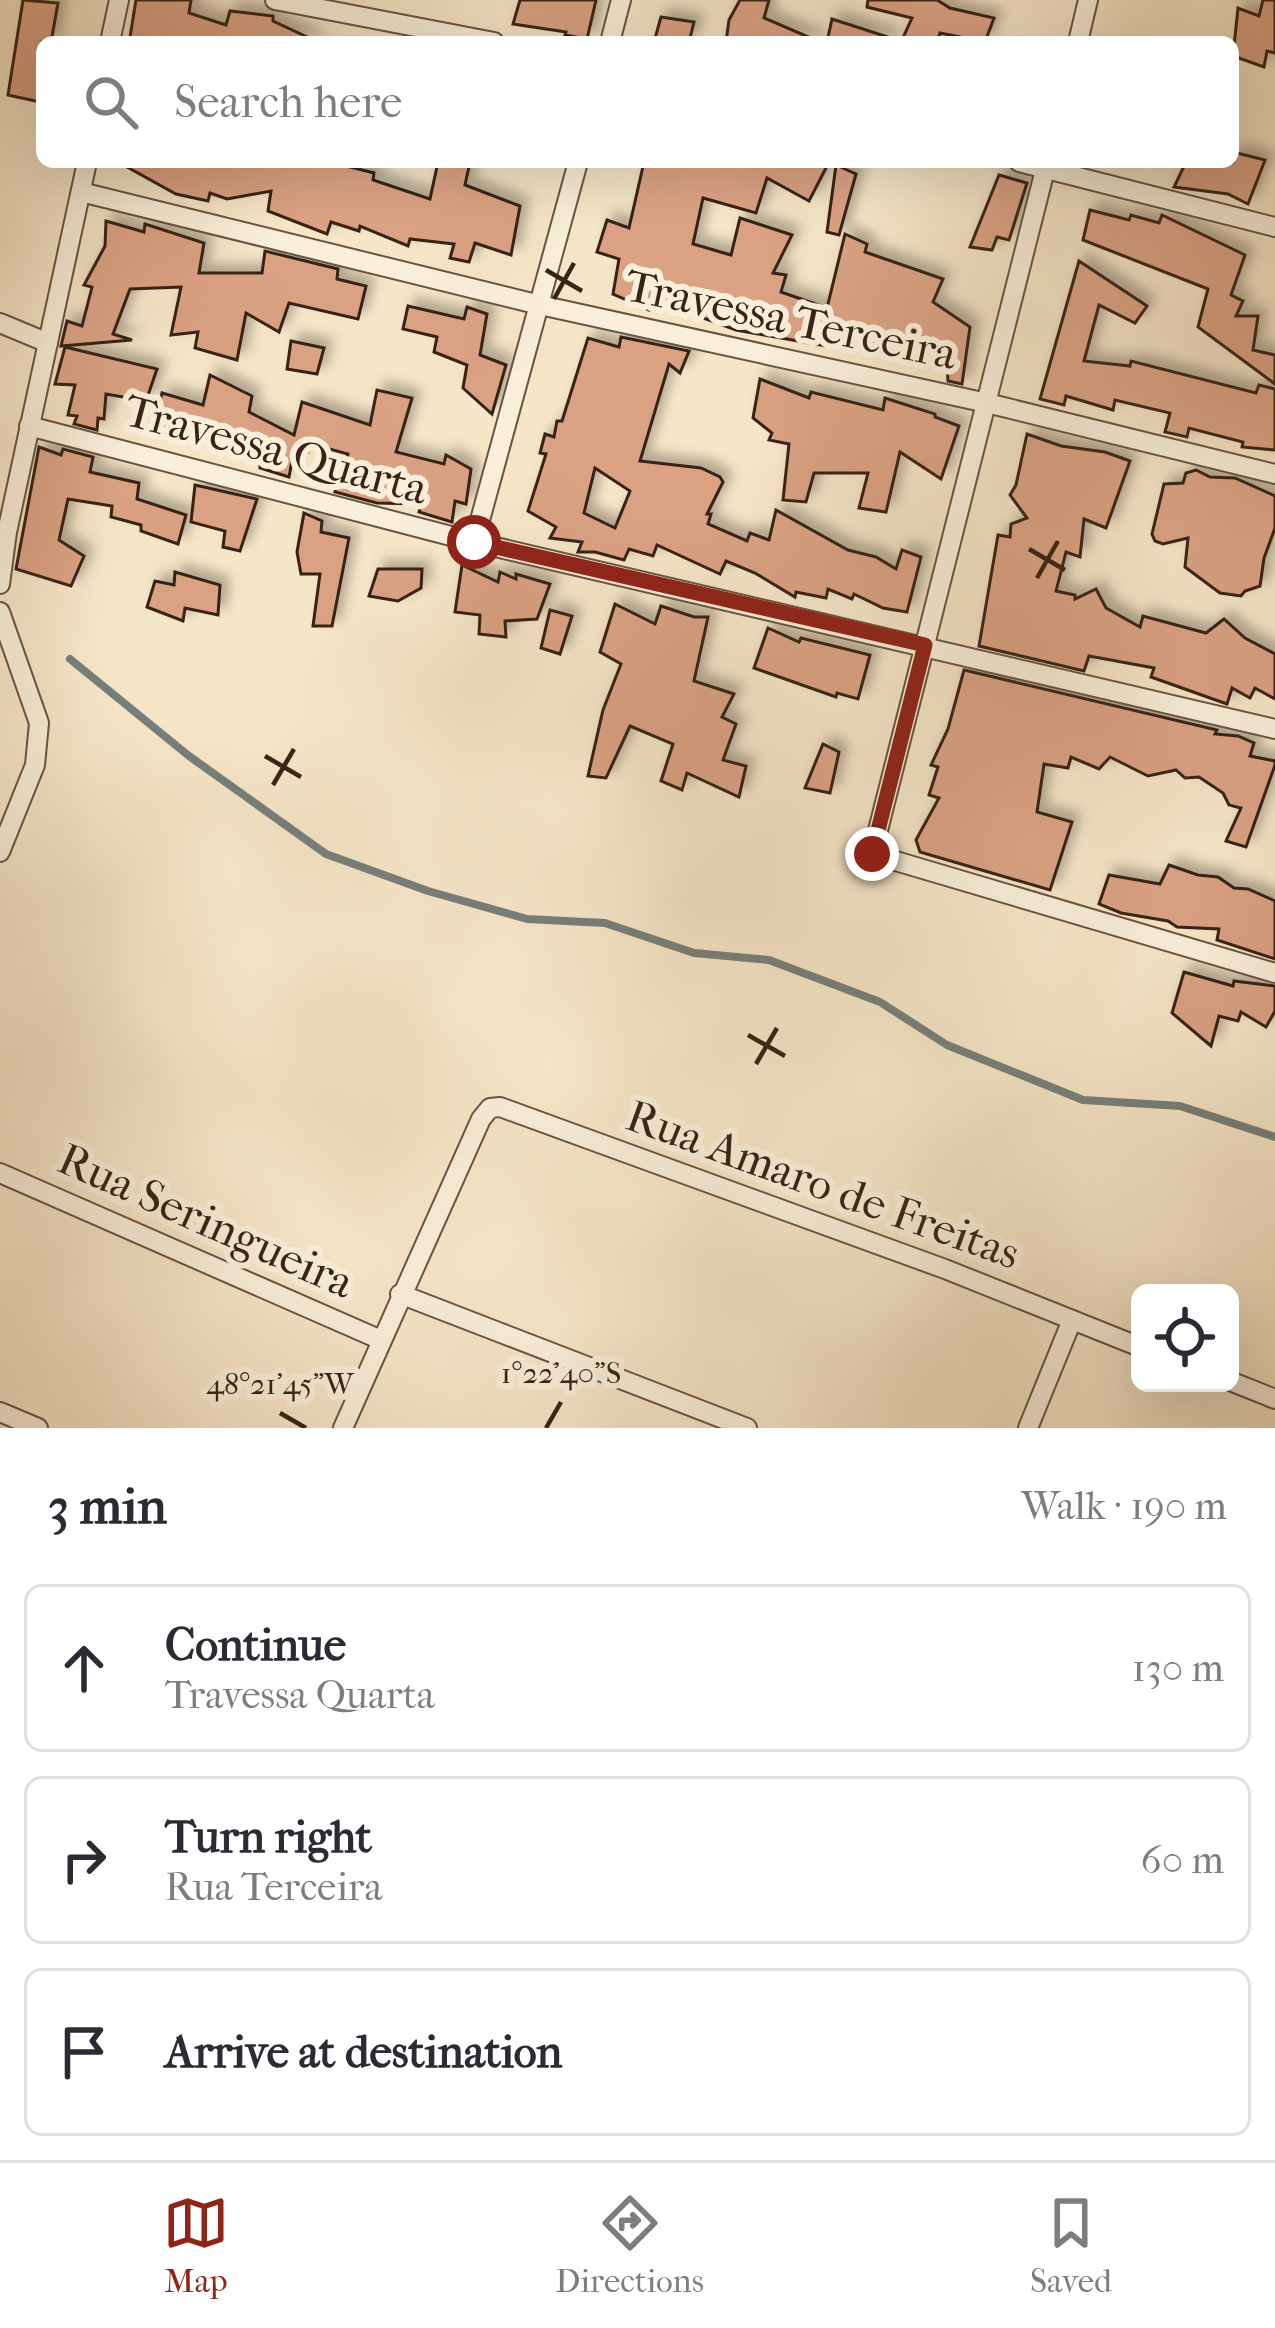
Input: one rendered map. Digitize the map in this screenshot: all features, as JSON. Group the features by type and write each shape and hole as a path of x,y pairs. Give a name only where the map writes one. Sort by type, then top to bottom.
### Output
{"street":[{"path":"111,36 119,0"},
{"path":"275,0 463,36"},
{"path":"612,36 621,0"},
{"path":"1079,36 1088,0"},
{"path":"0,584 28,425 86,168"},
{"path":"474,542 576,168"},
{"path":"1045,168 872,854 1275,973"},
{"path":"1057,168 1275,227"},
{"name":"Travessa Terceira","path":"81,192 540,305 986,403 1275,474"},
{"path":"0,323 48,343"},
{"name":"Travessa Quarta","path":"28,425 474,542 1275,729"},
{"path":"0,612 39,723 35,765 0,852"},
{"name":"Rua Amaro de Freitas","path":"400,1294 481,1119 490,1108 500,1107 945,1269 1131,1343"},
{"name":"Rua Seringueira","path":"0,1173 381,1340"},
{"path":"343,1428 400,1294 747,1428"},
{"path":"1028,1428 1072,1320"},
{"path":"1239,1385 1275,1399"},
{"path":"0,1412 38,1428"}],"building":[{"path":"23,0 58,3 52,36 36,36 36,101 8,95"},
{"path":"136,0 191,0 189,13 226,25 230,11 273,16 273,21 305,36 130,36"},
{"path":"520,0 596,0 588,36 513,24"},
{"path":"740,0 769,0 764,18 806,36 727,36"},
{"path":"868,0 937,0 950,8 994,18 987,36 904,36 912,18 867,7"},
{"path":"1263,0 1275,0 1275,53 1267,51 1264,67 1239,58 1239,36 1235,36 1238,8 1259,16"},
{"path":"661,17 694,22 690,36 656,36"},
{"path":"832,19 885,36 828,36"},
{"path":"1239,154 1265,160 1248,204 1228,194 1174,187 1183,168 1239,168"},
{"path":"129,168 354,168 374,173 373,180 430,199 437,168 469,168 465,185 520,206 511,255 475,243 469,262 450,258 454,244 410,239 408,246 360,226 359,231 331,222 327,234 268,211 271,191 227,199 210,193 208,201 176,194"},
{"path":"643,168 826,168 809,201 767,178 756,213 703,198 693,244 731,255 740,218 792,235 773,273 786,275 781,292 827,308 845,234 867,244 865,252 943,279 933,302 970,327 962,384 948,381 946,347 826,346 736,330 652,299 649,310 613,294 619,259 597,252 607,220 629,228"},
{"path":"836,168 843,168 856,174 839,235 827,232"},
{"path":"999,175 1027,183 1009,240 997,237 992,250 970,247"},
{"path":"1090,210 1159,223 1162,215 1245,255 1231,295 1243,301 1236,316 1258,316 1253,350 1275,355 1275,384 1198,327 1208,289 1083,240"},
{"path":"106,221 144,232 145,224 204,243 199,273 262,273 265,251 338,269 337,279 366,286 358,319 289,303 279,332 246,313 237,360 195,348 198,332 171,335 181,287 130,289 113,334 132,340 61,346 67,321 82,326 92,287 84,285 105,246"},
{"path":"1079,261 1147,306 1135,323 1099,305 1084,361 1130,366 1131,361 1256,393 1259,385 1275,389 1275,450 1242,447 1243,442 1189,428 1187,437 1165,432 1170,413 1115,400 1113,410 1066,396 1064,405 1040,399"},
{"path":"408,306 464,319 467,307 487,314 480,355 506,365 492,414 463,388 467,365 434,352 437,337 403,329"},
{"path":"621,337 689,351 680,373 669,364 640,461 701,468 720,477 723,482 707,514 711,514 708,524 747,541 750,533 769,540 776,510 848,550 876,557 896,569 902,550 921,557 907,612 828,589 826,598 796,592 795,597 726,561 720,574 657,545 653,556 629,549 624,560 578,552 582,542 550,538 556,527 528,511 546,454 540,453 545,434 554,437 557,421 562,421 588,338 619,347","holes":["595,468 630,491 615,528 584,513"]},
{"path":"291,341 324,348 317,374 287,369"},
{"path":"65,347 157,369 146,401 106,394 104,419 98,418 97,430 74,424 77,416 68,415 75,385 55,384"},
{"path":"210,375 252,396 249,412 294,435 302,402 370,425 377,390 412,398 396,452 444,464 446,455 471,469 466,504 455,501 452,522 419,512 421,504 377,503 335,492 348,454 311,444 308,452 294,449 289,477 260,468 261,447 219,435 220,431 180,420 176,437 153,435 162,393 203,405"},
{"path":"760,379 809,398 811,392 883,410 885,398 959,426 941,479 900,452 886,512 859,508 868,473 814,473 806,502 783,500 789,444 769,440 772,433 753,418"},
{"path":"1027,434 1130,461 1106,528 1084,519 1080,557 1066,552 1056,591 1075,595 1075,599 1096,589 1106,608 1140,627 1143,616 1206,633 1224,619 1245,638 1275,654 1275,699 1255,688 1250,698 1232,688 1227,704 1151,677 1154,668 1089,656 1084,671 979,646 998,535 1010,537 1011,524 1027,518 1010,495"},
{"path":"39,447 61,455 63,449 93,457 90,472 139,483 137,499 186,515 178,544 141,531 141,525 111,517 112,506 68,499 59,540 84,556 71,586 16,569"},
{"path":"1196,470 1210,477 1235,478 1275,496 1275,528 1260,586 1241,596 1220,593 1185,567 1188,538 1163,544 1152,534 1164,484 1183,483 1186,473"},
{"path":"195,485 257,499 240,551 223,547 225,531 191,522"},
{"path":"304,513 322,521 321,532 349,538 332,626 313,626 320,574 301,574 297,552"},
{"path":"462,565 498,582 500,572 550,584 537,619 505,621 506,637 479,634 480,615 455,612"},
{"path":"378,569 422,569 421,588 398,601 369,596"},
{"path":"175,572 220,585 218,615 185,608 183,621 147,607 155,581 174,585"},
{"path":"615,604 655,624 661,606 708,617 694,681 734,694 722,717 736,724 723,760 746,766 739,797 687,773 682,790 661,781 673,744 630,726 606,778 588,776 603,710 621,664 600,652"},
{"path":"550,610 572,616 560,654 541,648"},
{"path":"768,628 799,642 801,638 870,655 858,699 837,693 836,697 754,668"},
{"path":"964,670 1254,743 1250,756 1275,761 1275,765 1246,847 1226,841 1241,808 1229,805 1223,793 1199,777 1185,778 1176,770 1148,776 1110,757 1099,769 1071,757 1068,768 1044,764 1037,812 1072,822 1050,890 920,852 916,840 939,798 929,795 938,767 931,765 948,729"},
{"path":"823,744 839,752 830,793 805,788"},
{"path":"1169,865 1218,877 1234,888 1275,901 1275,959 1217,940 1219,929 1177,927 1099,904 1109,875 1160,884"},
{"path":"1184,972 1233,986 1234,981 1275,986 1275,1011 1266,1027 1241,1012 1238,1021 1219,1016 1211,1046 1172,1013"}],"waterway":[{"path":"70,659 189,756 326,854 428,891 527,919 605,923 694,953 769,960 880,1002 947,1045 1083,1100 1180,1106 1275,1137"}],"route":[{"path":"474,542 925,645 872,854"}]}
